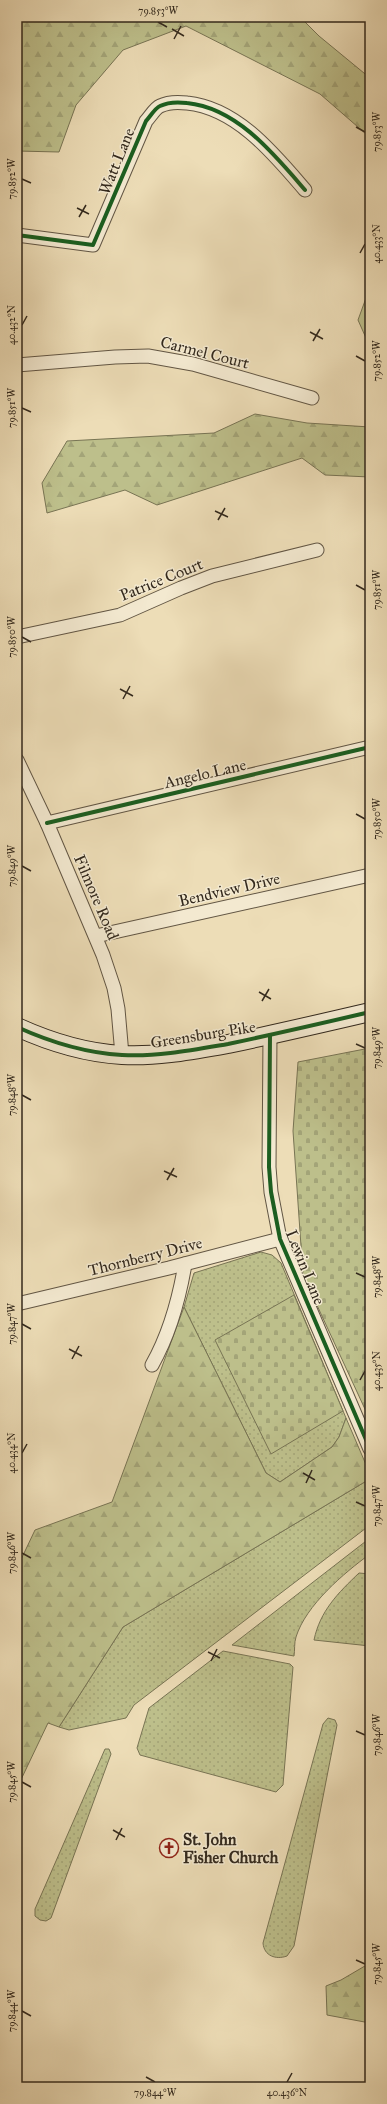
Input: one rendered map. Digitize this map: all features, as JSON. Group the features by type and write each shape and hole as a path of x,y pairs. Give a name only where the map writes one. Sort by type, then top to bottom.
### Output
{"street":[{"name":"Watt Lane","path":"17,235 93,246 146,121 159,106 182,103 203,105 219,112 238,124 258,140 305,190"},
{"name":"Carmel Court","path":"17,365 115,357 148,356 192,364 312,398"},
{"name":"Patrice Court","path":"17,637 120,615 212,576 317,550"},
{"name":"Angelo Lane","path":"47,823 370,747"},
{"name":"Filmore Road","path":"17,760 47,823 96,936 114,988 118,1009 122,1055"},
{"name":"Bendview Drive","path":"96,936 370,875"},
{"name":"Greensburg Pike","path":"17,1027 39,1037 85,1050 122,1055 188,1051 270,1035 370,1012"},
{"name":"Lewin Lane","path":"270,1035 268,1124 269,1167 271,1192 280,1239 370,1449"},
{"name":"Thornberry Drive","path":"17,1304 185,1264 280,1239"},
{"path":"152,1365 163,1346 174,1312 185,1264"}],"green space":[{"path":"17,17 300,17 319,36 370,78 370,139 320,94 186,26 123,50 76,105 59,152 17,151"},
{"path":"370,287 370,347 358,320"},
{"path":"255,414 307,423 370,427 370,477 325,475 302,458 157,505 125,490 47,513 42,483 67,441 214,433"},
{"path":"370,1048 370,1420 303,1275 293,1131 298,1062"},
{"path":"261,1252 272,1255 281,1263 346,1418 339,1437 332,1447 280,1482 266,1473 184,1307 194,1273"},
{"path":"294,1295 343,1411 271,1454 215,1340"},
{"path":"184,1307 266,1473 280,1482 332,1447 339,1437 346,1418 370,1474 368,1480 123,1627 59,1727 48,1723 17,1788 17,1568 35,1530 112,1502"},
{"path":"368,1480 370,1485 370,1525 134,1705 126,1718 69,1730 59,1727 123,1627"},
{"path":"370,1538 370,1554 338,1580 308,1613 296,1637 294,1656 232,1645"},
{"path":"359,1573 370,1574 370,1646 314,1640 325,1611 337,1595"},
{"path":"223,1651 290,1664 293,1667 283,1785 276,1792 140,1755 137,1748 149,1708"},
{"path":"328,1718 335,1720 337,1725 294,1946 287,1956 275,1957 268,1954 263,1943 323,1724"},
{"path":"105,1749 109,1749 111,1754 51,1918 46,1921 40,1920 35,1916 35,1909"},
{"path":"370,1963 370,2023 327,2015 326,1986 341,1980"}],"cycle path":[{"path":"17,235 93,245 146,121 158,107 170,103 187,103 205,107 238,123 267,148 305,190"},
{"path":"47,823 370,747"},
{"path":"17,1027 55,1042 95,1052 122,1055 148,1055 228,1044 370,1012"},
{"path":"270,1035 269,1167 271,1192 280,1239 370,1449"}],"place":[{"name":"St. John Fisher Church","path":"169,1848"}]}
